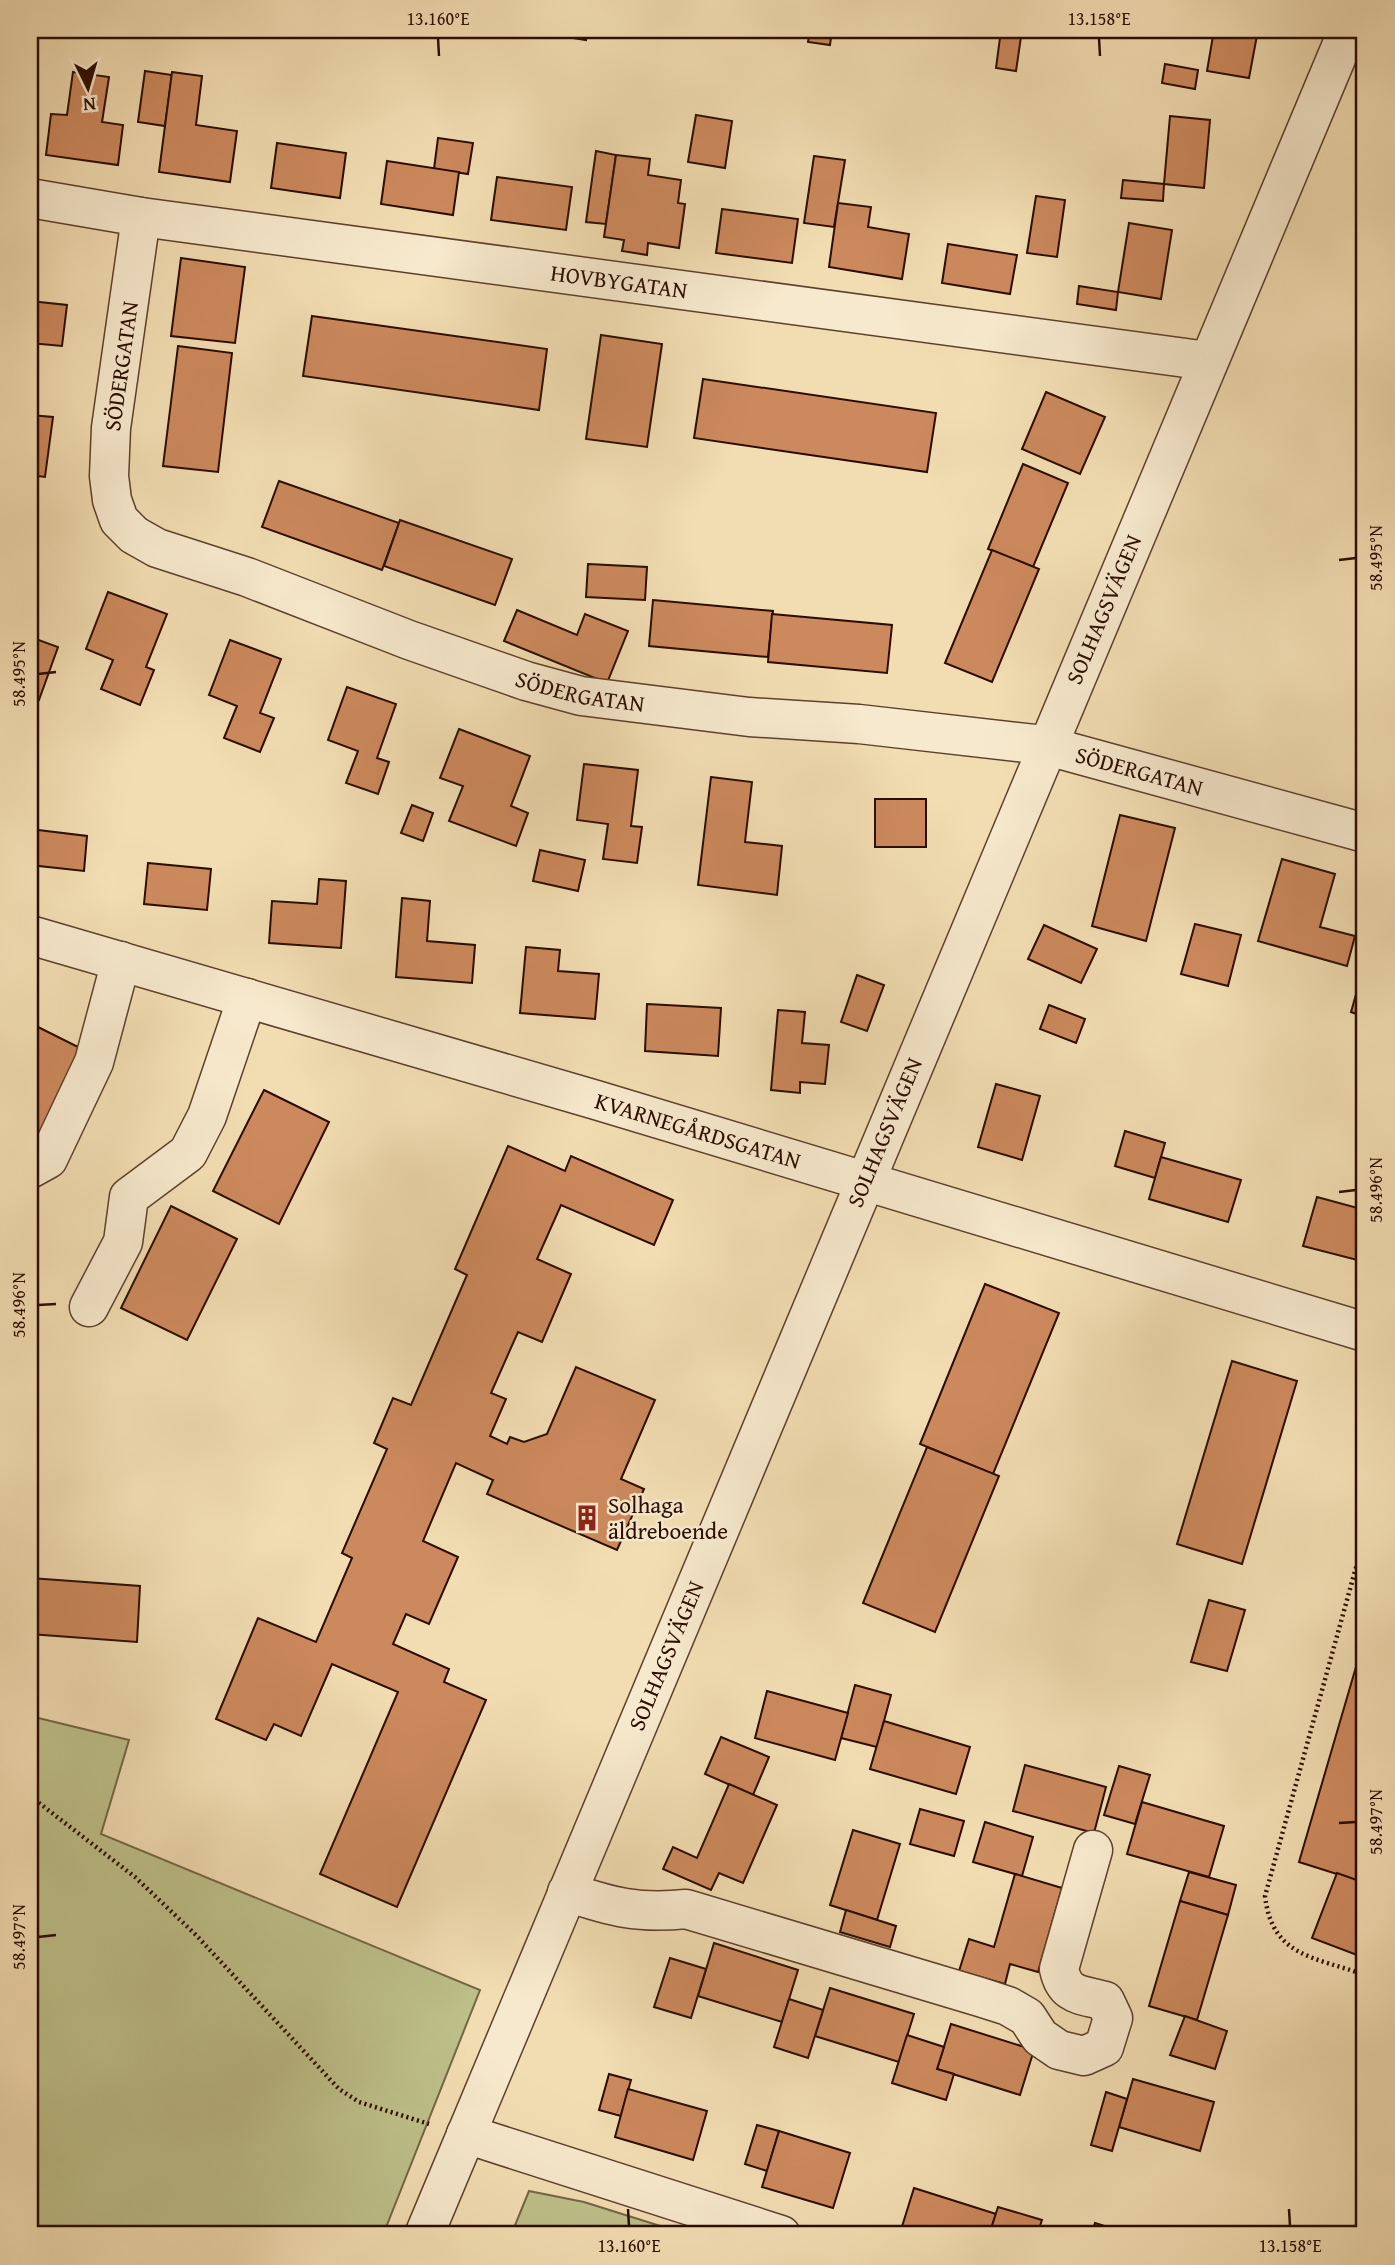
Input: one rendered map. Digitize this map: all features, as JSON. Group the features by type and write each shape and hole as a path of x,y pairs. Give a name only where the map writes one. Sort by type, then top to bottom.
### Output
{"street":[{"name":"SOLHAGSVÄGEN","path":"424,2235 866,1182 1044,746 1348,30"},
{"name":"HOVBYGATAN","path":"30,198 141,217 1208,361"},
{"name":"SÖDERGATAN","path":"141,217 111,428 109,476 112,500 119,520 134,535 157,548 247,577 409,640 526,681 581,696 749,717 859,724 1044,746 1365,833"},
{"name":"KVARNEGÅRDSGATAN","path":"30,935 1365,1332"},
{"path":"30,1169 48,1158 94,1062 121,961"},
{"path":"89,1307 123,1242 129,1197 188,1153 206,1116 247,998"},
{"path":"567,1892 613,1907 649,1913 685,1909 980,1997 1007,2006 1027,2017 1040,2038 1059,2050 1084,2056 1104,2047 1113,2018 1105,2001 1069,1991 1062,1983 1059,1969 1093,1850"},
{"path":"466,2134 781,2235"}],"path":[{"path":"1365,1535 1265,1896 1267,1915 1275,1934 1292,1948 1365,1975"},
{"path":"30,1796 135,1877 196,1935 339,2089 359,2102 466,2134"}],"green space":[{"path":"30,1716 129,1740 101,1834 480,1990 383,2235 30,2235"},
{"path":"529,2191 584,2202 689,2235 511,2235"}],"building":[{"path":"561,30 587,30 586,40 560,36"},
{"path":"810,30 832,30 830,45 808,42"},
{"path":"1001,30 1022,30 1016,71 996,68"},
{"path":"1214,30 1258,30 1249,78 1207,71"},
{"path":"1165,64 1198,70 1195,89 1162,83"},
{"path":"145,71 172,75 165,126 138,122"},
{"path":"73,72 109,77 102,122 123,125 118,165 46,155 51,114 67,115"},
{"path":"172,72 202,76 196,125 237,131 230,182 159,172"},
{"path":"696,115 732,121 725,168 688,162"},
{"path":"1170,116 1210,120 1204,188 1164,184"},
{"path":"438,138 473,143 468,174 434,169"},
{"path":"277,143 346,153 340,198 271,188"},
{"path":"596,151 616,155 606,224 586,222"},
{"path":"616,155 650,159 648,175 681,180 678,203 685,204 679,248 648,243 647,255 622,251 624,240 604,237"},
{"path":"814,156 845,160 834,227 804,223"},
{"path":"387,161 459,172 453,215 381,204"},
{"path":"497,177 572,187 566,230 491,220"},
{"path":"1123,180 1164,184 1163,201 1121,198"},
{"path":"1036,196 1065,200 1057,257 1027,253"},
{"path":"838,203 871,207 868,227 909,234 902,279 829,267"},
{"path":"722,209 798,219 792,263 716,253"},
{"path":"1129,223 1172,230 1161,299 1118,292"},
{"path":"948,244 1017,255 1010,294 942,283"},
{"path":"181,258 245,267 235,343 171,336"},
{"path":"1079,286 1118,292 1116,310 1077,304"},
{"path":"30,301 67,305 62,346 30,343"},
{"path":"312,316 547,349 539,410 303,376"},
{"path":"601,335 662,344 647,447 586,439"},
{"path":"178,346 232,353 218,472 163,466"},
{"path":"703,379 936,413 927,472 694,438"},
{"path":"1046,392 1105,417 1080,474 1022,449"},
{"path":"30,415 53,417 45,477 30,475"},
{"path":"1023,464 1068,483 1033,567 988,549"},
{"path":"279,481 399,523 382,570 262,527"},
{"path":"400,520 512,559 495,605 384,566"},
{"path":"992,550 1039,569 992,682 945,663"},
{"path":"588,564 647,567 645,600 586,597"},
{"path":"108,592 167,614 146,667 154,670 140,705 101,689 113,660 86,649"},
{"path":"653,600 773,611 768,657 649,646"},
{"path":"517,610 577,635 585,614 628,631 607,683 504,641"},
{"path":"772,614 892,625 887,673 768,662"},
{"path":"33,638 58,647 39,700 30,696 30,647"},
{"path":"230,640 281,659 260,713 274,718 260,752 224,738 237,706 209,695"},
{"path":"347,687 396,704 377,758 389,762 378,794 346,783 358,751 328,740"},
{"path":"459,729 530,756 511,806 528,813 516,846 449,821 463,786 440,778"},
{"path":"584,764 638,770 631,826 642,827 637,863 603,859 608,824 577,820"},
{"path":"711,777 752,782 745,842 782,846 777,895 698,885"},
{"path":"875,799 926,799 926,847 875,847"},
{"path":"412,805 433,813 423,841 401,833"},
{"path":"1120,815 1175,828 1146,941 1092,926"},
{"path":"30,829 87,836 84,871 30,865"},
{"path":"540,850 585,860 578,891 533,881"},
{"path":"1282,859 1335,874 1320,927 1355,936 1347,966 1258,941"},
{"path":"148,863 211,869 207,910 144,904"},
{"path":"319,879 346,881 341,948 269,943 272,901 317,904"},
{"path":"402,898 430,901 427,941 475,945 472,983 396,977"},
{"path":"1195,924 1241,935 1228,986 1181,974"},
{"path":"1044,925 1097,949 1081,983 1028,959"},
{"path":"526,947 560,950 558,971 599,974 595,1019 520,1013"},
{"path":"1365,966 1365,1017 1351,1012"},
{"path":"857,975 884,985 867,1031 841,1022"},
{"path":"647,1004 721,1008 718,1056 645,1051"},
{"path":"1049,1005 1085,1019 1076,1043 1040,1029"},
{"path":"778,1010 805,1012 802,1043 829,1045 825,1084 800,1082 800,1093 771,1090"},
{"path":"30,1023 82,1049 31,1151 30,1150"},
{"path":"996,1084 1040,1096 1022,1160 978,1147"},
{"path":"264,1090 329,1122 279,1224 213,1191"},
{"path":"1125,1131 1165,1143 1155,1178 1115,1166"},
{"name":"Solhaga äldreboende","path":"508,1146 565,1171 571,1156 673,1200 654,1245 561,1205 537,1259 571,1274 542,1342 518,1332 491,1393 506,1399 490,1436 507,1444 510,1437 524,1442 547,1434 576,1367 655,1400 621,1479 644,1489 617,1550 487,1494 493,1480 456,1463 423,1541 458,1557 429,1624 406,1614 393,1644 449,1669 444,1682 486,1700 397,1907 320,1874 398,1692 332,1664 301,1736 274,1724 266,1740 216,1719 258,1618 316,1642 352,1558 342,1553 387,1449 374,1443 393,1398 411,1405 467,1275 455,1269"},
{"path":"1161,1157 1241,1180 1228,1222 1149,1199"},
{"path":"1317,1197 1365,1210 1365,1262 1303,1246"},
{"path":"171,1206 237,1239 187,1340 121,1308"},
{"path":"985,1284 1059,1313 993,1474 920,1444"},
{"path":"1232,1361 1297,1381 1242,1564 1177,1544"},
{"path":"927,1447 999,1476 935,1632 863,1603"},
{"path":"30,1578 140,1586 137,1642 30,1634"},
{"path":"1209,1600 1245,1610 1227,1671 1191,1662"},
{"path":"1365,1636 1365,1883 1299,1862"},
{"path":"855,1685 891,1695 877,1747 841,1738"},
{"path":"767,1691 848,1713 835,1760 755,1738"},
{"path":"884,1721 970,1747 956,1794 870,1769"},
{"path":"721,1737 769,1757 753,1795 705,1774"},
{"path":"1025,1765 1106,1787 1094,1833 1013,1811"},
{"path":"1119,1766 1150,1775 1135,1824 1104,1815"},
{"path":"729,1784 777,1805 743,1883 719,1873 711,1890 663,1869 673,1847 697,1858"},
{"path":"1142,1802 1224,1826 1209,1877 1127,1854"},
{"path":"920,1809 964,1821 954,1856 910,1844"},
{"path":"985,1822 1033,1837 1022,1876 973,1862"},
{"path":"853,1830 900,1844 877,1920 830,1905"},
{"path":"1189,1872 1236,1885 1228,1915 1180,1901"},
{"path":"1337,1873 1365,1883 1365,1958 1312,1938"},
{"path":"1015,1874 1062,1888 1038,1972 1010,1964 1005,1984 959,1971 969,1939 994,1947"},
{"path":"1180,1901 1228,1915 1197,2020 1149,2006"},
{"path":"846,1910 896,1926 890,1947 840,1932"},
{"path":"714,1943 798,1970 782,2022 698,1996"},
{"path":"670,1958 706,1969 691,2018 654,2007"},
{"path":"830,1988 914,2014 899,2062 815,2036"},
{"path":"789,1999 823,2010 808,2058 774,2047"},
{"path":"1185,2016 1227,2031 1215,2069 1170,2055"},
{"path":"951,2024 1034,2050 1020,2095 937,2069"},
{"path":"907,2035 944,2047 937,2069 954,2074 946,2100 892,2083"},
{"path":"609,2074 631,2080 621,2116 599,2110"},
{"path":"1133,2079 1214,2102 1200,2151 1119,2127"},
{"path":"628,2089 707,2111 693,2160 615,2137"},
{"path":"1106,2092 1127,2099 1112,2151 1091,2145"},
{"path":"757,2125 779,2131 767,2171 745,2164"},
{"path":"779,2131 850,2153 833,2208 762,2187"},
{"path":"914,2188 996,2214 989,2235 900,2233"},
{"path":"998,2207 1042,2220 1037,2235 989,2235"},
{"path":"1095,2223 1133,2235 1091,2235"}],"place":[{"name":"Solhaga äldreboende","path":"587,1518"}]}
